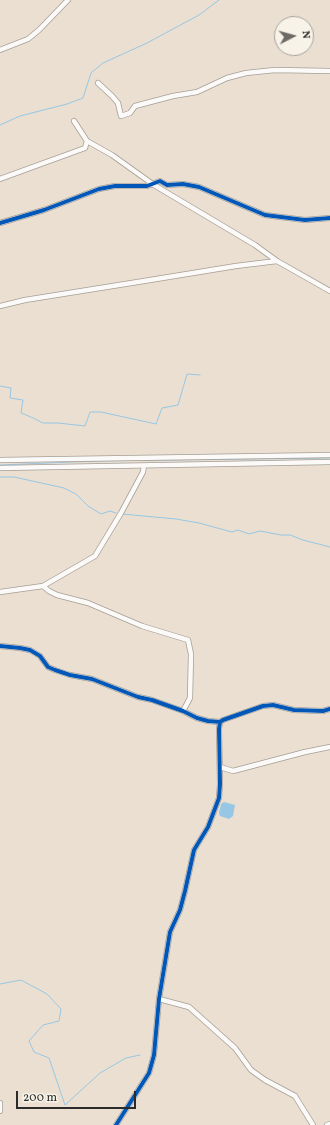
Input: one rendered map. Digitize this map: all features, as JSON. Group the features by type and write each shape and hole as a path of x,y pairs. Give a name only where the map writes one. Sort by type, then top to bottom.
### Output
{"street":[{"path":"0,50 28,38 39,30 68,0"},
{"path":"98,83 118,103 120,116 130,113 135,106 173,96 197,92 227,78 246,73 275,70 330,71"},
{"path":"74,121 87,141 112,155 154,184 255,245 277,261 330,291"},
{"path":"0,178 85,148 87,141"},
{"path":"0,222 44,210 99,189 115,186 147,186 160,181 166,185 183,184 199,187 265,215 304,220 330,218"},
{"path":"0,306 25,300 165,277 277,261"},
{"path":"0,460 330,455"},
{"path":"0,468 330,462"},
{"path":"0,592 43,586 95,556 121,514 143,472 144,466"},
{"path":"43,586 57,595 88,603 142,626 188,640 191,654 190,698 183,711"},
{"path":"0,646 30,650 40,656 48,667 55,670 92,680 138,697 152,700 183,711 197,718 220,722 263,706 273,705 294,710 323,711 330,709"},
{"path":"116,1125 149,1073 154,1054 159,999 170,932 180,910 194,850 208,827 218,798 220,784 220,722"},
{"path":"220,767 233,770 305,752 330,748"},
{"path":"159,999 189,1007 235,1048 251,1070 265,1080 296,1096 313,1125"},
{"path":"0,1103 0,1111"}],"water":[{"path":"224,802 235,805 233,816 229,819 220,816 219,813 221,804"}],"waterway":[{"path":"0,125 20,116 67,104 83,98 91,73 103,63 147,43 199,15 219,0"},
{"path":"0,386 11,388 10,398 23,400 21,413 43,423 85,426 90,412 101,412 156,424 162,408 178,405 187,374 200,375"},
{"path":"0,465 96,461 330,458"},
{"path":"0,477 14,477 64,488 76,494 88,506 101,514 110,511 116,513"},
{"path":"122,514 176,519 199,523 232,532 238,530 249,534 260,531 290,535 330,547"},
{"path":"0,984 21,980 47,994 61,1009 59,1021 43,1025 29,1041 34,1052 49,1058 65,1105 100,1073 126,1058 140,1055"}],"cycle path":[{"path":"0,223 44,210 99,189 115,186 147,186 160,181 167,185 183,184 199,187 265,215 305,220 330,218"},
{"path":"0,646 30,650 40,656 48,667 55,670 70,675 92,679 138,697 152,700 208,721 220,722 263,706 273,705 294,710 323,711 330,709"},
{"path":"116,1125 149,1073 154,1055 159,999 170,932 180,910 194,850 208,827 219,798 220,722"}]}
